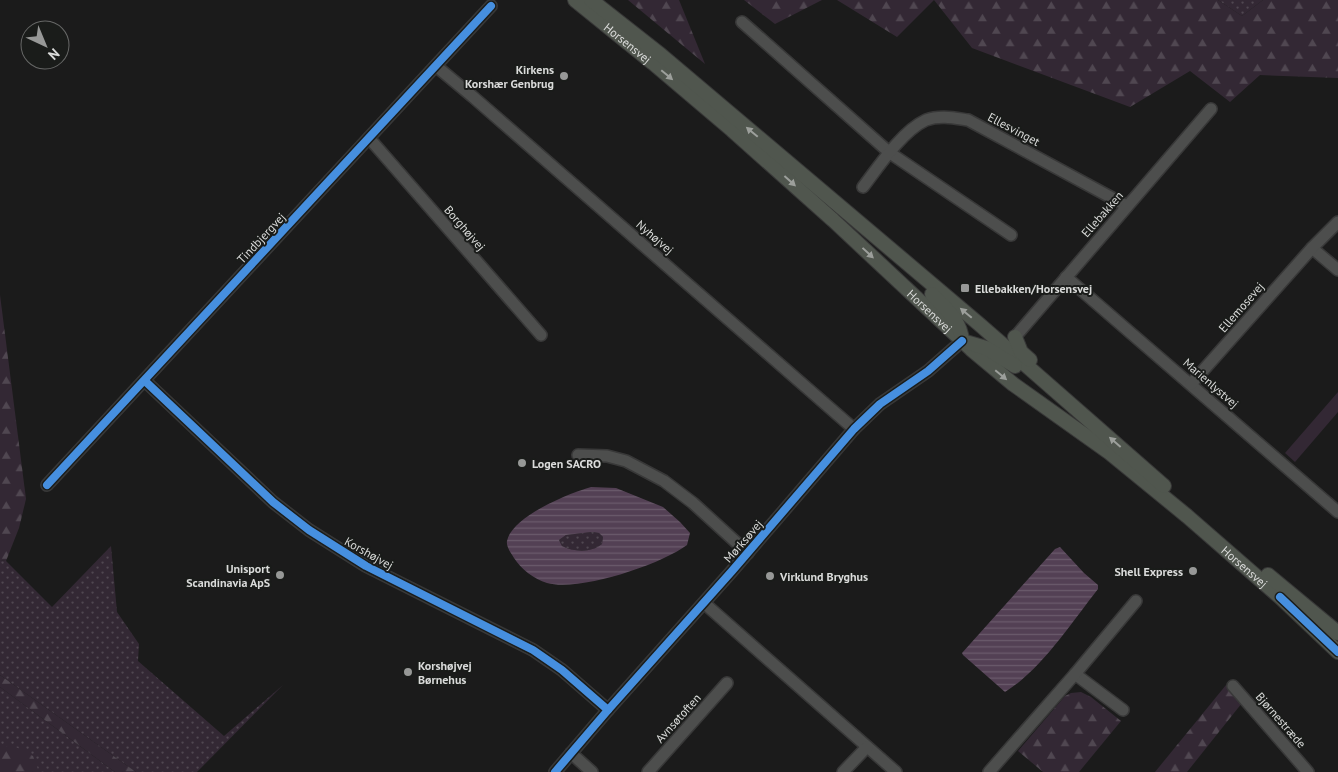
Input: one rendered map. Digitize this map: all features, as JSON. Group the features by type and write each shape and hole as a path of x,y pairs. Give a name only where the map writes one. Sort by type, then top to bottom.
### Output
{"main road":[{"name":"Horsensvej","path":"575,0 732,130 833,220 962,340 1013,384 1110,453 1187,516 1280,597 1338,652"},
{"name":"Horsensvej","path":"591,0 661,55 979,324 1251,561 1338,633"},
{"path":"910,267 962,330 962,340 994,352 1037,383 1056,392"},
{"path":"1015,337 1022,352 1041,371 1056,392"}],"street":[{"name":"Tindbjergvej","path":"47,486 491,6"},
{"path":"742,22 890,153 1011,235"},
{"name":"Nyhøjvej","path":"436,66 854,429"},
{"name":"Ellebakken","path":"1015,337 1211,109"},
{"name":"Ellesvinget","path":"863,187 910,130 927,120 947,117 968,120 1127,206"},
{"name":"Borghøjvej","path":"369,138 541,336"},
{"name":"Ellemosevej","path":"1191,384 1312,248 1338,222"},
{"path":"1312,248 1338,270"},
{"name":"Marienlystvej","path":"1066,276 1338,512"},
{"name":"Mørksøvej","path":"555,772 748,553 854,429 880,404 928,371 962,340"},
{"name":"Korshøjvej","path":"144,381 273,502 309,530 366,566 533,650 562,670 608,710"},
{"name":"Mørksøvej","path":"578,455 607,456 626,461 664,481 693,503 748,553"},
{"path":"990,772 1136,601"},
{"path":"704,603 896,772"},
{"path":"1075,674 1123,710"},
{"name":"Avnsøtoften","path":"648,772 728,682"},
{"name":"Bjørnestræde","path":"1233,686 1308,772"},
{"path":"843,772 867,747"},
{"path":"571,753 592,772"}],"green space":[{"path":"628,0 679,0 705,64"},
{"path":"744,0 822,0 775,24"},
{"path":"837,0 934,0 897,37"},
{"path":"934,0 1218,0 1242,16 1263,0 1338,0 1338,78 1260,75 1230,102 1190,71 1130,107 972,48"},
{"path":"1218,0 1263,0 1242,16"},
{"path":"0,295 26,499 19,528 6,561 0,560"},
{"path":"1338,392 1338,412 1295,462 1285,453"},
{"path":"599,533 603,537 602,544 593,549 582,551 572,549 562,546 559,540 566,535"},
{"path":"111,546 117,612 139,644 138,661 224,736 283,685 197,772 136,772 0,675 0,560 6,561 52,607"},
{"path":"0,675 136,772 115,772 0,687"},
{"path":"1226,685 1242,703 1187,772 1155,772"},
{"path":"0,687 115,772 0,772"},
{"path":"1081,692 1091,697 1121,721 1079,772 1043,772 1018,751 1065,696"},
{"path":"10,744 33,756 39,772 0,772 0,752"}],"shaded area":[{"path":"591,487 616,488 663,507 690,533 687,545 658,561 619,575 598,580 561,585 537,579 520,566 509,550 507,541 511,532 519,523 543,507","holes":["599,533 603,537 602,544 588,550 567,548 562,546 559,540 566,535"]},
{"path":"1060,547 1098,585 1098,589 1043,658 1018,683 1005,692 962,653 1055,549"}],"cycle path":[{"path":"47,485 491,6"},
{"path":"555,772 854,429 880,404 928,371 962,341"},
{"path":"145,381 273,502 309,530 366,566 533,650 562,670 608,710"},
{"path":"1280,597 1338,652"}],"place":[{"name":"Kirkens Korshær Genbrug","path":"564,76"},
{"name":"Ellebakken/Horsensvej","path":"965,288"},
{"name":"Logen SACRO","path":"522,463"},
{"name":"Shell Express","path":"1193,571"},
{"name":"Unisport Scandinavia ApS","path":"280,575"},
{"name":"Virklund Bryghus","path":"770,576"},
{"name":"Korshøjvej Børnehus","path":"408,672"}]}
